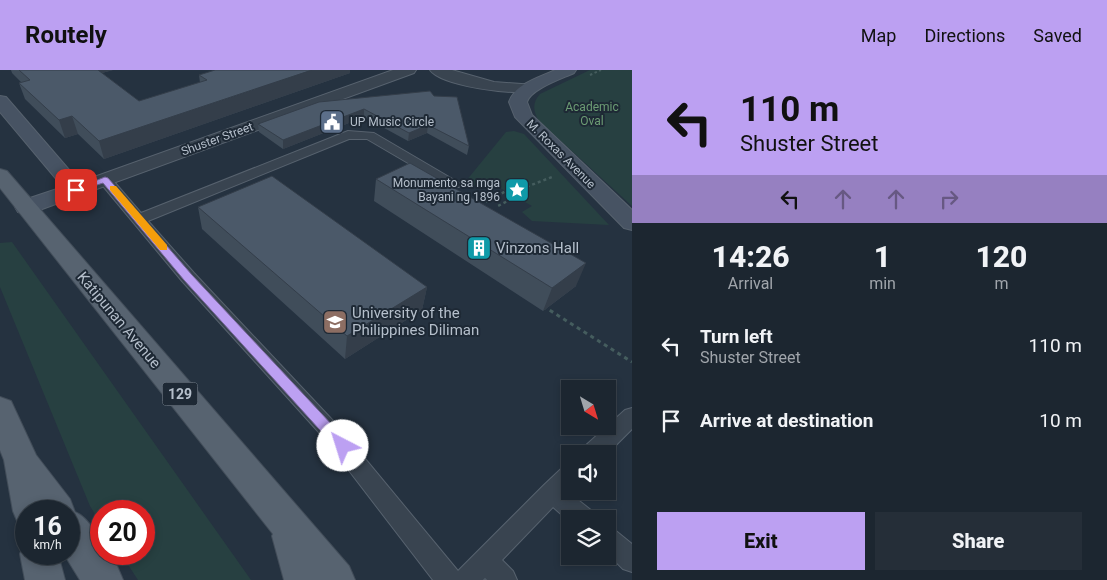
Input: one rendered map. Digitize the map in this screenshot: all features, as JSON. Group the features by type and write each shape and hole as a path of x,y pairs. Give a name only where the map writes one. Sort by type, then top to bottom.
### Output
{"main road":[{"name":"Katipunan Avenue","path":"0,174 335,580"},
{"path":"0,410 12,455 27,500"},
{"path":"12,455 48,500"},
{"path":"287,523 304,580"},
{"path":"80,545 103,580"},
{"path":"41,565 44,580"}],"street":[{"name":"Shuster Street","path":"26,207 408,70"},
{"path":"438,70 485,87 503,89 530,88 568,70"},
{"path":"485,87 522,111"},
{"name":"M. Roxas Avenue","path":"530,88 520,96 518,102 524,117 632,223"},
{"path":"0,101 76,190"}],"lane":[{"path":"140,219 348,135 370,136 454,184"},
{"path":"105,180 188,277 331,432 449,580"},
{"path":"601,445 632,416"},
{"path":"466,580 561,484"},
{"path":"552,492 573,510"},
{"path":"616,546 632,560"},
{"path":"485,560 504,580"}],"path":[{"path":"590,75 601,70"},
{"path":"520,189 575,168"},
{"path":"486,202 515,186 525,192 496,207"},
{"path":"535,301 632,362"}],"green space":[{"name":"Academic Oval","path":"590,70 632,70 632,206 539,121 536,114 534,107 540,94"},
{"path":"514,131 524,134 609,225 532,221 522,212 532,206 488,181 477,187 466,181 506,132"},
{"path":"12,242 251,580 138,580 128,565 155,565 155,500 90,500 90,506 0,287 0,243"}],"building":[{"path":"19,70 98,70 139,101 207,80 199,75 215,70 312,70 99,141 72,116 59,120 19,83 30,80"},
{"path":"430,91 434,96 457,97 469,146 428,125 409,133 364,109 283,140 258,124 319,102"},
{"path":"410,163 586,263 552,288 376,179"},
{"path":"272,176 427,287 347,336 198,207"}],"slow traffic":[{"path":"113,188 163,247"}],"place":[{"name":"UP Music Circle","path":"332,122"},
{"name":"Monumento sa mga Bayani ng 1896","path":"517,190"},
{"name":"Vinzons Hall","path":"479,248"},
{"name":"University of the Philippines Diliman","path":"335,322"}],"route":[{"path":"76,190 105,180 188,277 343,446"}]}
